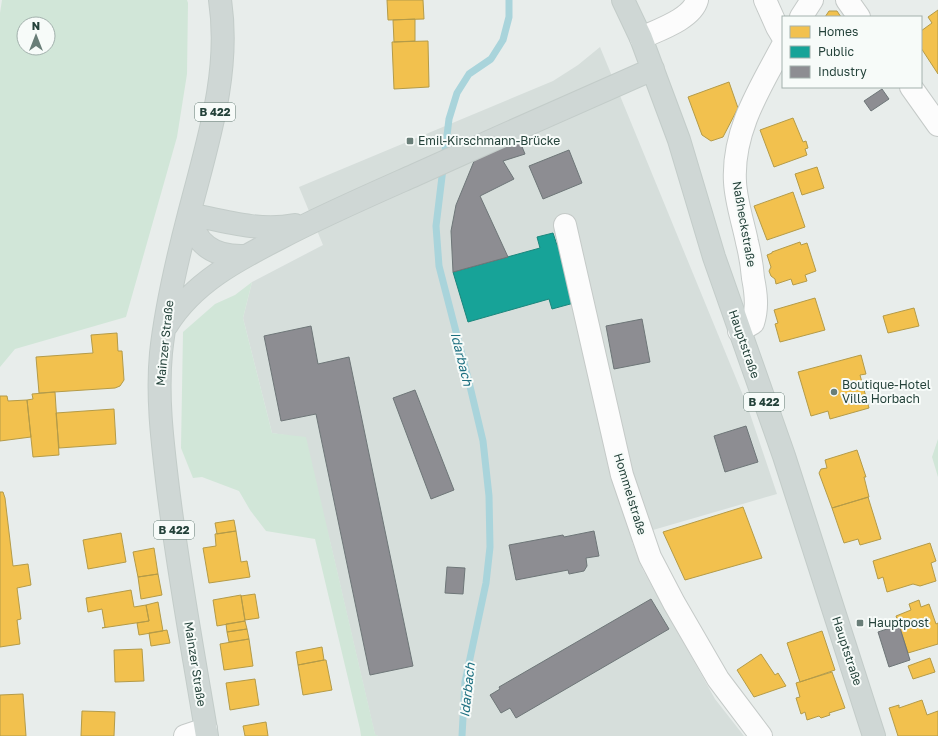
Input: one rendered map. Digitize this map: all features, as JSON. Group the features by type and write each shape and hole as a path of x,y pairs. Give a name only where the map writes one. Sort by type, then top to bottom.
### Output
{"main road":[{"name":"Mainzer Straße","path":"207,733 172,518 160,414 159,380 172,285 213,124 218,95 223,47 220,0"},
{"name":"Hauptstraße","path":"623,0 641,38 679,140 714,257 784,456 874,736"},
{"path":"165,328 176,310 186,299 213,277 244,256 313,220 653,69"},
{"path":"244,256 231,257 220,254 206,246 196,235 192,227 189,214 264,228 293,226 313,220"}],"street":[{"path":"641,38 684,18 696,4 697,0"},
{"path":"765,0 782,34"},
{"path":"802,16 812,0"},
{"path":"847,0 858,16"},
{"name":"Naßheckstraße","path":"739,331 753,323 756,314 756,301 750,257 737,202 735,166 737,147 750,108 782,48"},
{"path":"912,88 938,125"},
{"name":"Hommelstraße","path":"565,225 622,475 650,557 674,603 718,679 760,736"},
{"path":"185,736 207,733"}],"shaded area":[{"path":"600,47 747,405 777,494 653,530 654,536 632,542 643,570 715,699 744,736 378,736 375,735 329,537 284,435 272,433 243,318 252,282 323,245 299,187 553,81 578,65"}],"green space":[{"path":"2,0 187,0 187,74 177,137 126,317 15,349 0,367 0,13"},
{"path":"252,282 243,318 272,433 306,437 375,734 378,736 361,736 315,539 266,531 250,510 239,491 202,477 193,478 181,448 183,332 215,304 235,295"},
{"path":"938,439 938,477 932,457"}],"building: Homes":[{"path":"387,0 423,0 424,19 388,20"},
{"path":"938,10 938,74 922,50 922,30 932,23 928,17"},
{"path":"829,11 837,11 840,16 826,16"},
{"path":"415,19 415,41 394,42 393,20"},
{"path":"428,41 429,87 394,89 392,42"},
{"path":"729,82 738,108 723,137 711,141 702,135 688,97"},
{"path":"793,118 803,142 806,141 808,148 805,149 807,155 774,167 760,130"},
{"path":"817,167 824,188 802,195 795,174"},
{"path":"793,192 805,227 767,240 754,206"},
{"path":"800,242 801,245 807,243 816,271 805,275 807,281 793,285 791,279 776,284 775,279 771,276 769,271 771,267 767,255"},
{"path":"815,298 825,330 780,342 775,324 778,323 774,310"},
{"path":"914,308 919,326 888,333 883,316"},
{"path":"117,333 118,351 122,351 124,380 120,386 115,388 39,393 36,357 93,353 91,335"},
{"name":"Boutique-Hotel Villa Horbach","path":"861,355 866,374 860,375 869,408 830,419 828,411 811,416 798,372"},
{"path":"55,392 59,455 33,457 27,400 33,399 32,394"},
{"path":"0,396 7,396 8,401 27,400 31,437 0,441"},
{"path":"114,409 116,444 59,448 56,413"},
{"path":"857,450 866,477 864,477 869,497 832,508 819,473 821,469 827,468 825,460"},
{"path":"0,492 3,492 5,498 13,566 28,564 31,585 17,588 21,619 17,620 20,644 0,647"},
{"path":"868,497 881,539 860,545 858,539 844,543 832,508"},
{"path":"743,507 762,558 685,580 663,532"},
{"path":"234,520 236,531 217,534 215,523"},
{"path":"236,531 241,562 247,561 250,577 209,583 203,548 216,546 215,534"},
{"path":"121,533 126,562 88,569 83,540"},
{"path":"930,543 936,561 931,563 936,581 920,586 913,584 887,592 883,577 878,579 873,561"},
{"path":"154,548 158,574 138,577 133,552"},
{"path":"158,574 162,595 141,599 138,577"},
{"path":"131,590 134,607 146,605 149,621 102,628 105,627 102,609 88,612 86,598"},
{"path":"255,594 259,618 245,620 241,596"},
{"path":"241,595 245,621 217,626 213,600"},
{"path":"919,600 921,607 929,604 936,624 938,623 938,644 908,653 896,616 911,610 909,604"},
{"path":"158,602 163,631 139,635 137,623 149,621 146,605"},
{"path":"245,621 247,629 227,632 226,624"},
{"path":"247,629 249,639 229,642 227,632"},
{"path":"167,630 170,643 151,646 149,633"},
{"path":"822,631 835,670 800,682 787,643"},
{"path":"249,639 253,666 224,670 220,644"},
{"path":"322,647 324,660 298,665 296,652"},
{"path":"142,649 144,681 115,682 114,650"},
{"path":"761,654 775,675 778,673 786,686 754,697 737,670"},
{"path":"930,658 935,672 913,679 908,666"},
{"path":"326,660 332,690 303,695 298,665"},
{"path":"832,672 845,708 829,713 830,715 821,718 819,716 807,720 805,712 801,714 796,698 800,697 796,683"},
{"path":"255,679 259,705 230,710 226,683"},
{"path":"23,694 26,736 0,736 0,695"},
{"path":"922,700 927,715 938,711 938,736 898,736 889,708 899,705 899,708"},
{"path":"82,711 115,712 114,736 81,736"},
{"path":"266,722 268,736 245,736 243,726"}],"building: Public":[{"path":"553,233 557,245 560,245 574,303 552,309 549,299 468,322 453,272 540,248 537,237"}],"building: Industry":[{"path":"882,89 889,99 871,111 864,101"},
{"path":"511,120 525,154 503,161 514,179 480,196 508,257 453,272 451,231 456,205 486,132"},
{"path":"569,150 582,183 543,199 529,166"},
{"path":"642,319 650,362 614,369 606,326"},
{"path":"311,326 318,364 349,357 413,666 370,675 316,414 281,421 264,336"},
{"path":"415,390 454,490 431,499 393,398"},
{"path":"746,426 758,462 725,472 714,436"},
{"path":"594,531 599,556 586,558 587,566 584,571 569,574 568,570 516,580 509,545"},
{"path":"447,567 465,568 463,594 445,593"},
{"path":"651,599 669,629 516,718 510,708 501,713 490,695 500,689 499,687"},
{"path":"899,625 910,660 889,667 878,632"}],"waterway":[{"name":"Idarbach","path":"462,736 465,682 486,583 490,547 489,496 483,441 439,266 436,226 449,119 457,93 469,74 491,59 503,40 509,17 509,0"}],"place":[{"name":"Emil-Kirschmann-Brücke","path":"410,141"},
{"name":"Boutique-Hotel Villa Horbach","path":"834,392"},
{"name":"Hauptpost","path":"860,623"}]}
